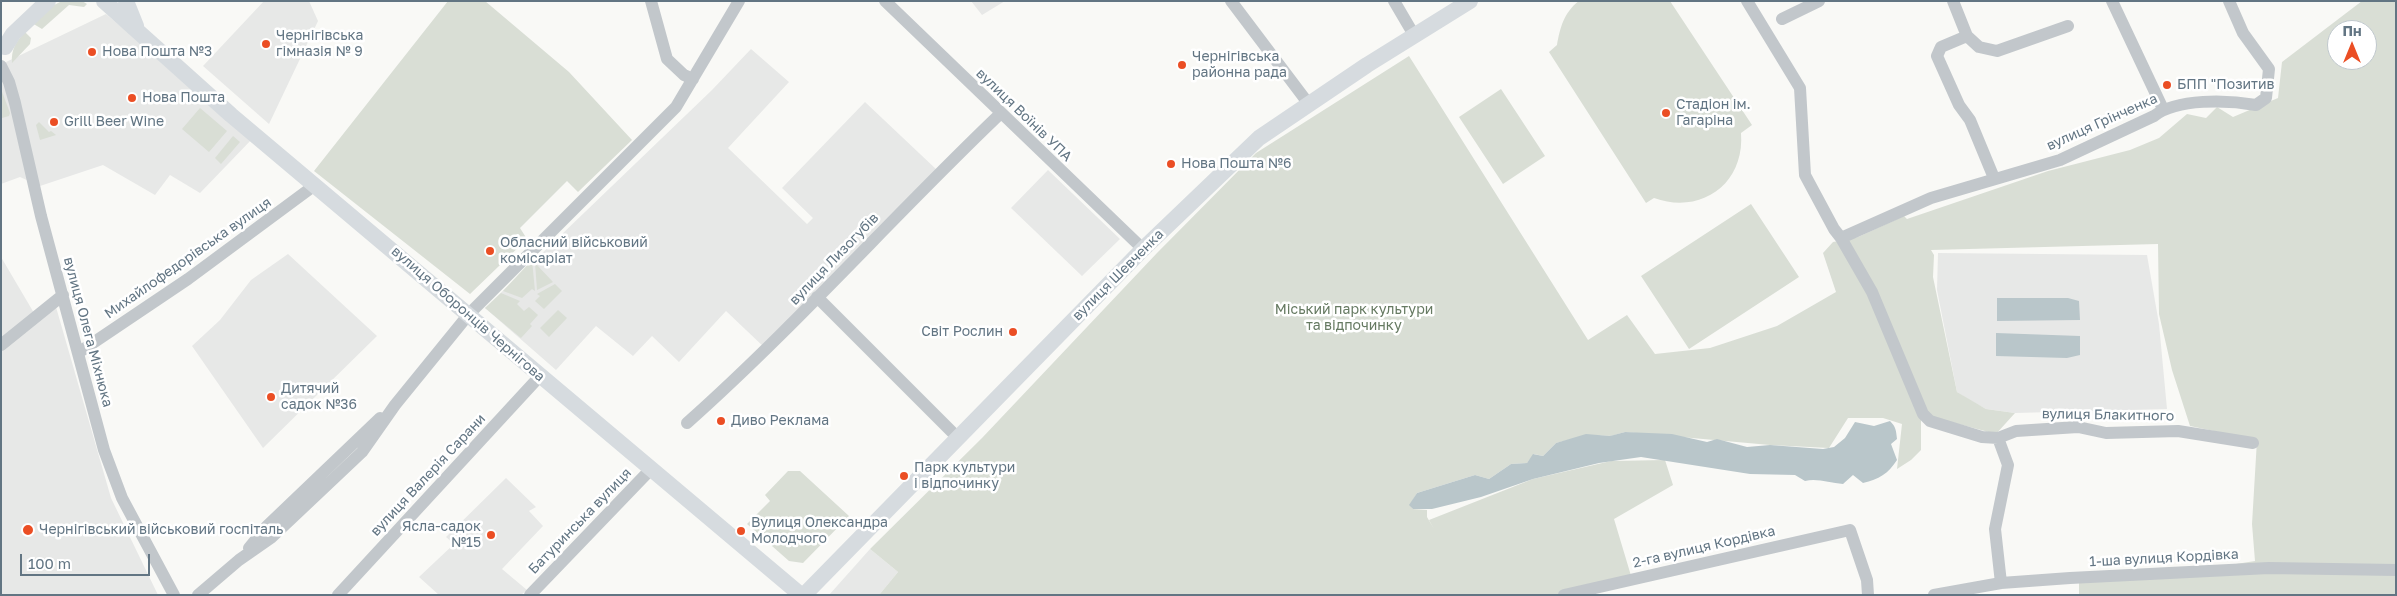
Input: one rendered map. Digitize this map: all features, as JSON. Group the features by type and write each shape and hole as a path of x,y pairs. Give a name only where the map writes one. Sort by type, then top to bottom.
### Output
{"main road":[{"path":"1,29 35,1"},
{"path":"2,46 48,1"},
{"name":"вулиця Оборонців Чернігова","path":"104,1 231,115 802,595"},
{"name":"вулиця Оборонців Чернігова","path":"126,1 138,30"},
{"name":"вулиця Шевченка","path":"802,595 1143,249 1259,138 1308,103 1470,1"}],"street":[{"path":"651,1 667,59 684,75 693,79"},
{"path":"198,595 239,560 272,537 362,452 395,405 469,314 676,106 739,1"},
{"name":"вулиця Воїнів УПА","path":"884,1 1143,249"},
{"path":"1231,1 1308,103"},
{"path":"1394,1 1414,35"},
{"name":"вулиця Блакитного","path":"1747,1 1800,88 1805,175 1834,229 1842,238 1872,292 1923,414 1930,421 1982,437 1998,438 2016,430 2078,427 2106,433 2178,431 2253,443"},
{"path":"1782,19 1819,1"},
{"path":"1953,1 1967,36 1978,47 1997,51 2068,26"},
{"path":"2112,1 2163,109"},
{"name":"вулиця Грінченка","path":"1842,238 1886,216 1931,198 2060,160 2154,116 2163,109 2210,101 2256,105 2266,98 2269,70 2243,33 2229,1"},
{"path":"1967,36 1941,47 1937,56 1959,106 1970,120 1994,178"},
{"name":"вулиця Олега Міхнюка","path":"1,66 9,82 15,103 41,216 104,450 122,498 174,595"},
{"name":"вулиця Лизогубів","path":"688,423 751,366 940,172 1000,114"},
{"name":"Михайлофедорівська вулиця","path":"78,353 188,279 315,185"},
{"path":"1,345 63,295"},
{"path":"817,297 958,438"},
{"name":"вулиця Валерія Сарани","path":"338,595 540,376"},
{"path":"1998,438 2008,464 1995,529 2001,583"},
{"name":"Батуринська вулиця","path":"530,595 652,468"},
{"name":"2-га вулиця Кордівка","path":"1564,595 1850,530 1867,580 1868,595"},
{"name":"1-ша вулиця Кордівка","path":"1934,595 2001,583 2255,568 2396,570"}],"shaded area":[{"name":"Чернігівська гімназія № 9","path":"264,1 309,1 318,21 269,124 203,66"},
{"path":"971,1 1005,1 982,15"},
{"path":"106,14 254,137 200,193 170,175 155,195 103,165 40,186 20,177 1,184 1,66"},
{"path":"751,49 789,82 728,148 807,224 813,218 782,188 865,102 937,170 766,349 726,311 679,362 652,336 633,356 596,326 556,370 485,308 712,90"},
{"path":"1048,170 1120,239 1082,276 1011,208"},
{"path":"1938,253 2147,255 2159,324 2167,409 2015,413 1986,409 1957,392 1937,290"},
{"name":"Дитячий садок №36","path":"288,254 377,336 263,448 192,346 220,320 251,280"},
{"path":"1,257 34,313 1,339"},
{"path":"1997,298 2068,298 2079,301 2080,320 1997,321"},
{"path":"56,307 111,498 158,595 1,595 1,352"},
{"path":"1996,333 2080,336 2080,355 2067,358 1996,356"},
{"path":"1890,421 1896,431 1897,439 1891,444 1897,460 1883,475 1863,483 1853,475 1843,484 1819,480 1805,481 1795,475 1750,474 1641,457 1599,463 1533,479 1481,497 1432,509 1413,509 1409,505 1417,493 1475,475 1489,479 1511,464 1527,463 1533,454 1543,456 1556,443 1586,434 1610,436 1625,432 1672,434 1707,442 1717,439 1747,447 1770,445 1823,449 1834,447 1845,438 1855,422 1874,426"},
{"name":"Ясла-садок №15","path":"506,478 536,507 529,511 543,526 502,569 527,590 521,595 439,595 419,577 454,544 446,537"},
{"path":"870,549 898,572 879,595 829,595"}],"green space":[{"path":"62,1 82,1 87,4 84,7 69,5 42,29 32,23 50,7"},
{"path":"448,1 485,1 569,72 632,140 578,192 567,181 520,228 527,239 470,294 314,171"},
{"name":"Стадіон ім. Гагаріна","path":"1579,1 1670,1 1752,125 1741,133 1740,151 1736,167 1728,180 1717,191 1703,198 1688,202 1671,202 1654,198 1646,203 1549,52 1557,45 1566,15"},
{"name":"Міський парк культури та відпочинку","path":"2362,1 2396,1 2396,595 2079,595 2079,581 2127,581 2255,561 2252,524 2257,440 2190,426 2172,370 2159,314 2158,244 1931,250 1934,255 1933,277 1957,392 1986,409 2015,413 1996,434 1921,414 1921,450 1911,460 1897,469 1902,424 1883,418 1848,418 1829,448 1770,445 1625,432 1611,436 1588,435 1556,443 1543,456 1534,454 1527,463 1511,464 1489,479 1475,475 1417,493 1410,505 1413,509 1427,510 1427,517 1434,529 1429,520 1533,479 1611,461 1665,460 1673,485 1614,519 1632,579 1564,595 879,595 898,572 870,549 982,438 1157,253 1256,153 1409,56 1588,340 1627,315 1655,354 1710,348 1777,326 1836,292 1823,253 1833,242 1858,237 1904,216 1907,219 2048,171 2130,150 2159,138 2187,114 2206,118 2217,107 2233,117 2278,98 2282,62 2327,28 2327,70 2377,70 2377,20 2337,20"},
{"path":"25,32 31,38 30,44 12,63 12,54 15,46"},
{"path":"1,89 10,113 9,116 2,118"},
{"path":"1501,89 1545,156 1503,184 1459,117"},
{"path":"200,108 227,131 209,152 182,129"},
{"path":"39,122 49,132 51,131 56,135 40,140 36,125"},
{"path":"233,136 240,142 221,164 215,158"},
{"path":"1751,204 1799,277 1689,349 1641,276"},
{"path":"532,260 535,291 532,289 522,298 503,291"},
{"path":"535,263 553,282 537,290"},
{"path":"555,284 562,291 544,309 535,301 540,296 537,294"},
{"path":"501,293 520,301 517,304 524,311 529,307 538,315 530,324 532,326 521,338 485,308"},
{"path":"558,310 567,318 549,337 540,328"},
{"path":"788,471 800,471 849,516 803,563 789,561 747,524 770,501 765,495"}],"place":[{"name":"Чернігівська гімназія № 9","path":"266,44"},
{"name":"Нова Пошта №3","path":"92,52"},
{"name":"Чернігівська районна рада","path":"1182,65"},
{"name":"БПП \"Позитив","path":"2167,85"},
{"name":"Нова Пошта","path":"132,98"},
{"name":"Стадіон ім. Гагаріна","path":"1666,113"},
{"name":"Grill Beer Wine","path":"54,122"},
{"name":"Нова Пошта №6","path":"1171,164"},
{"name":"Обласний військовий комісаріат","path":"490,251"},
{"name":"Світ Рослин","path":"1013,332"},
{"name":"Дитячий садок №36","path":"271,397"},
{"name":"Диво Реклама","path":"721,421"},
{"name":"Парк культури і відпочинку","path":"904,476"},
{"name":"Чернігівський військовий госпіталь","path":"28,530"},
{"name":"Вулиця Олександра Молодчого","path":"741,531"},
{"name":"Ясла-садок №15","path":"491,535"}]}
